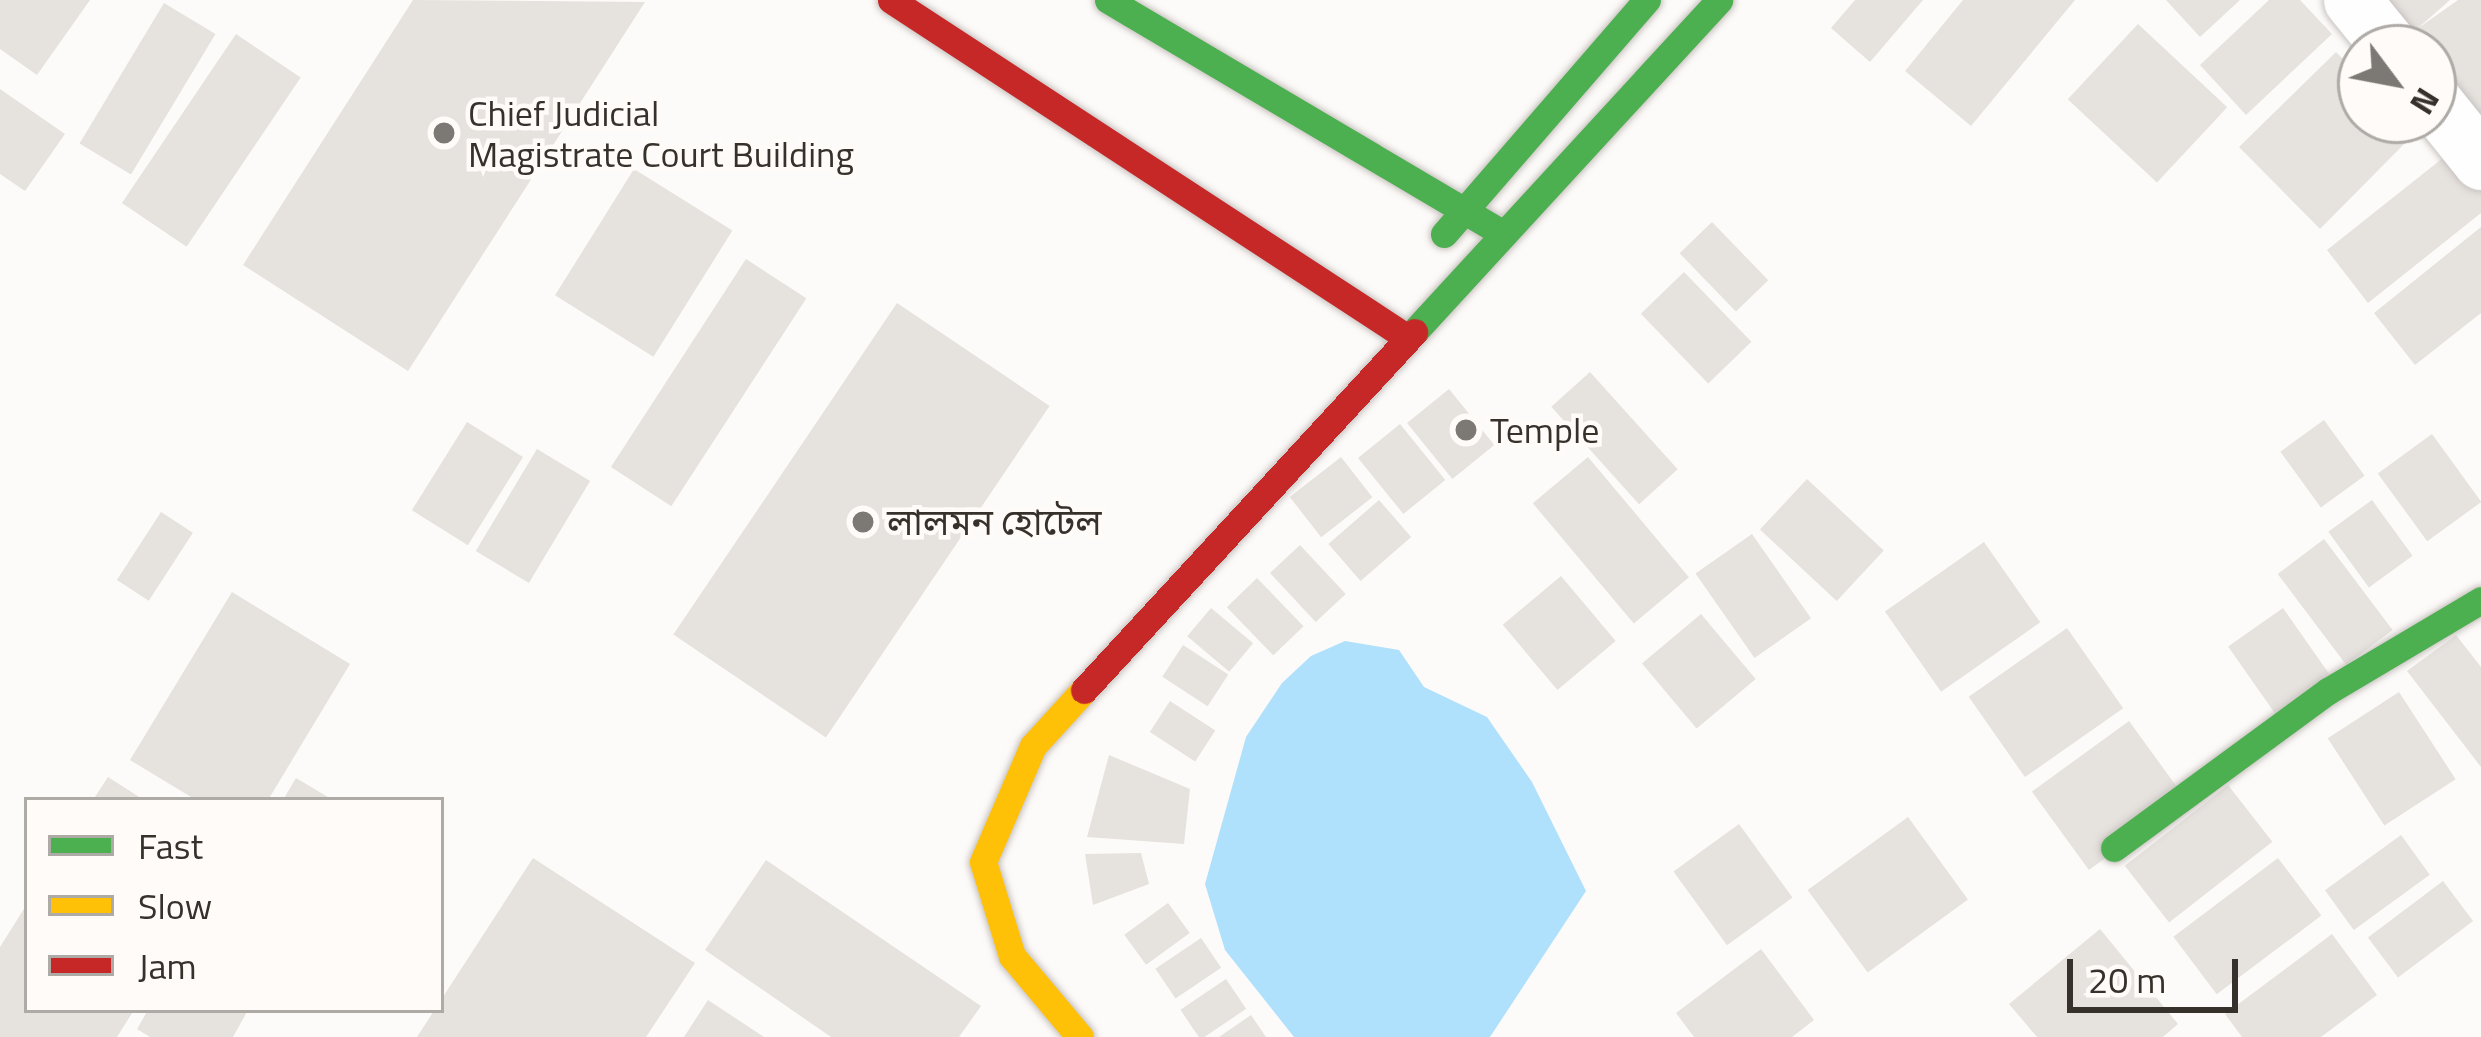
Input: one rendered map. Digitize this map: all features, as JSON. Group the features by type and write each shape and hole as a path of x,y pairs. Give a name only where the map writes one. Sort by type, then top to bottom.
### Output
{"main road":[{"path":"891,0 1381,304 1408,338"},
{"path":"1108,0 1503,234"},
{"path":"1419,262 1647,0"},
{"path":"1080,1037 1012,956 983,862 1033,746 1719,0"},
{"path":"2114,848 2328,691 2481,600"}],"street":[{"path":"2352,0 2372,24"}],"water":[{"path":"1345,641 1399,650 1424,687 1487,717 1532,782 1586,891 1490,1037 1294,1037 1225,950 1205,884 1246,737 1282,683 1311,656"}],"building":[{"path":"0,0 90,0 37,75 0,49"},
{"name":"Chief Judicial Magistrate Court Building","path":"413,0 645,2 408,371 243,265"},
{"path":"1855,0 1923,0 1870,62 1831,28"},
{"path":"1963,0 2075,0 1971,126 1905,71"},
{"path":"2166,0 2240,0 2200,37"},
{"path":"2269,0 2300,0 2332,34 2246,115 2200,65"},
{"path":"2368,0 2450,0 2423,24 2394,24"},
{"path":"2458,0 2481,0 2481,133 2457,100 2457,24 2424,24"},
{"path":"164,3 215,34 131,174 80,144"},
{"path":"2138,24 2227,107 2157,183 2068,99"},
{"path":"236,34 301,78 187,247 122,203"},
{"path":"2336,52 2337,144 2404,144 2320,229 2239,147"},
{"path":"0,89 65,134 25,191 0,174"},
{"path":"2453,150 2481,186 2481,213 2368,303 2327,250"},
{"path":"634,169 732,230 653,357 555,295"},
{"path":"1712,222 1768,280 1736,312 1680,253"},
{"path":"2481,227 2481,313 2415,365 2374,313"},
{"path":"746,259 806,298 671,506 611,467"},
{"path":"1684,272 1751,342 1708,383 1641,314"},
{"name":"লালমন হোটেল","path":"897,303 1050,406 826,738 673,635"},
{"path":"1590,372 1678,469 1639,504 1551,407"},
{"path":"1449,389 1494,445 1452,479 1407,423"},
{"path":"2324,420 2365,476 2321,508 2280,452"},
{"path":"467,422 523,457 468,545 412,510"},
{"path":"1400,424 1445,480 1403,514 1358,458"},
{"path":"2432,434 2481,502 2427,541 2378,473"},
{"path":"537,449 590,481 529,583 476,551"},
{"path":"1341,457 1372,497 1321,537 1290,497"},
{"path":"1588,457 1689,577 1634,624 1533,503"},
{"path":"1807,479 1884,551 1837,601 1760,529"},
{"path":"1379,500 1411,537 1361,581 1328,544"},
{"path":"2372,500 2413,556 2369,588 2328,532"},
{"path":"161,512 193,533 149,601 117,580"},
{"path":"1752,534 1811,618 1755,658 1695,574"},
{"path":"2324,539 2393,630 2346,665 2278,574"},
{"path":"1984,542 2040,622 1941,692 1885,611"},
{"path":"1300,545 1346,594 1316,622 1270,573"},
{"path":"1561,576 1616,641 1557,690 1503,625"},
{"path":"1257,578 1304,626 1273,655 1227,607"},
{"path":"232,592 350,664 270,797 191,797 130,760"},
{"path":"1211,608 1253,643 1229,672 1187,636"},
{"path":"2283,608 2331,676 2276,714 2228,646"},
{"path":"1701,614 1756,679 1697,729 1642,663"},
{"path":"2067,628 2123,708 2025,777 1969,697"},
{"path":"2456,635 2481,667 2481,767 2407,671"},
{"path":"1183,645 1228,674 1208,706 1162,677"},
{"path":"2399,692 2456,779 2384,826 2328,738"},
{"path":"1170,701 1215,730 1195,761 1150,732"},
{"path":"2129,721 2186,799 2089,870 2032,792"},
{"path":"1109,755 1190,789 1184,844 1087,837"},
{"path":"108,777 139,797 95,797"},
{"path":"296,778 328,797 285,797"},
{"path":"2228,785 2272,842 2169,922 2125,866"},
{"path":"1908,817 1968,900 1868,972 1808,890"},
{"path":"1739,824 1792,898 1727,945 1673,872"},
{"path":"2401,835 2430,875 2354,930 2325,890"},
{"path":"1141,853 1149,884 1093,905 1085,854"},
{"path":"533,858 695,963 646,1037 417,1037 433,1013 444,1013 444,995"},
{"path":"2278,858 2321,916 2217,994 2173,937"},
{"path":"766,860 981,1006 959,1037 831,1037 705,950"},
{"path":"2443,881 2473,921 2398,978 2368,938"},
{"path":"1168,903 1190,933 1146,965 1124,935"},
{"path":"24,909 24,1013 132,1013 117,1037 0,1037 0,947"},
{"path":"2100,929 2178,1024 2163,1037 2037,1037 2009,1004"},
{"path":"2332,934 2377,995 2321,1037 2242,1037 2225,1014"},
{"path":"1201,938 1221,968 1176,999 1155,969"},
{"path":"1761,949 1814,1020 1792,1037 1694,1037 1676,1013"},
{"path":"1226,979 1246,1009 1204,1037 1199,1037 1180,1010"},
{"path":"708,1000 764,1037 684,1037"},
{"path":"146,1013 246,1013 233,1037 150,1037 137,1029"},
{"path":"1251,1015 1266,1037 1219,1037"}],"traffic: fast":[{"path":"1108,0 1503,234"},
{"path":"1444,234 1647,0"},
{"path":"1414,332 1719,0"},
{"path":"2114,848 2328,691 2481,600"}],"traffic: slow":[{"path":"1080,1037 1012,956 983,862 1033,746 1084,690"}],"traffic: jam":[{"path":"891,0 1408,338"},
{"path":"1084,690 1414,332"}],"place":[{"name":"Chief Judicial Magistrate Court Building","path":"444,133"},
{"name":"Temple","path":"1466,430"},
{"name":"লালমন হোটেল","path":"863,522"}]}
